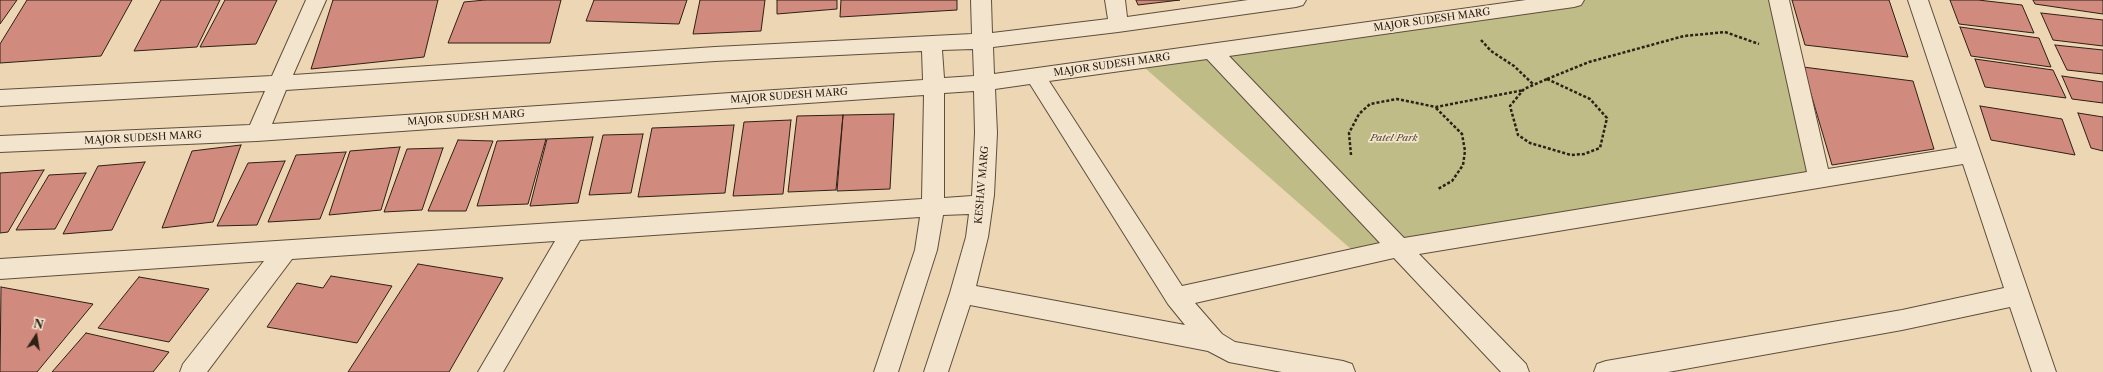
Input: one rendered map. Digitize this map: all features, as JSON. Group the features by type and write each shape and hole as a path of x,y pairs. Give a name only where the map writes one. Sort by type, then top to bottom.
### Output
{"street":[{"path":"257,133 316,0"},
{"name":"KESHAV MARG","path":"936,372 962,293 976,237 982,204 986,133 981,0"},
{"path":"1115,0 1118,25"},
{"path":"0,98 279,83 715,54 983,41 1118,25 1296,0"},
{"name":"MAJOR SUDESH MARG","path":"0,144 257,133 984,83 1036,77 1137,61 1213,52 1574,0"},
{"path":"1779,0 1819,178"},
{"path":"1918,0 2044,372"},
{"path":"886,372 926,250 932,208 934,189 934,86 932,43"},
{"path":"1213,52 1517,372"},
{"path":"1036,77 1176,297 1213,341 1229,351 1343,372"},
{"path":"1176,297 1399,248 1970,154"},
{"path":"0,269 982,204"},
{"path":"490,372 573,231"},
{"path":"192,372 286,250"},
{"path":"962,293 1213,341"},
{"path":"1606,372 1902,320 2018,296"}],"path":[{"path":"1467,15 1476,30 1478,38 1491,51 1514,66 1534,85"},
{"path":"1356,161 1351,156 1349,133 1359,114 1370,104 1397,99 1436,108 1524,90 1589,62 1684,36 1725,32 1792,56"},
{"path":"1524,90 1510,106 1518,135 1530,143 1571,155 1584,154 1600,148 1607,118 1590,98 1548,79"},
{"path":"1436,108 1462,134 1465,151 1463,165 1452,181 1438,189"}],"green space":[{"name":"Patel Park","path":"1574,0 1779,0 1819,178 1360,257 1137,61"}],"building":[{"path":"0,0 17,0 0,24"},
{"path":"27,0 132,0 101,56 0,63 0,44"},
{"path":"161,0 220,0 197,47 134,51"},
{"path":"225,0 277,0 256,44 200,47"},
{"path":"333,0 438,0 424,57 311,69"},
{"path":"485,0 561,0 550,43 448,43 464,2"},
{"path":"594,0 687,0 679,24 586,21"},
{"path":"700,0 765,0 761,31 693,34"},
{"path":"777,0 837,0 837,9 777,14"},
{"path":"841,0 957,0 957,10 840,17"},
{"path":"1136,0 1180,0 1138,5"},
{"path":"1792,0 1889,0 1908,57 1805,45"},
{"path":"1950,0 1978,0 2022,5 2034,33 1959,24"},
{"path":"2033,0 2103,0 2103,14 2035,4"},
{"path":"2041,13 2103,20 2103,46 2053,40"},
{"path":"1960,27 2039,38 2051,67 1971,56"},
{"path":"2055,45 2103,50 2103,74 2067,70"},
{"path":"1975,59 2053,70 2066,98 1985,87"},
{"path":"1803,67 1913,81 1934,149 1832,165"},
{"path":"2062,76 2103,82 2103,103 2072,99"},
{"path":"1980,106 2062,119 2075,155 1991,140"},
{"path":"2078,113 2103,117 2103,151 2091,148"},
{"path":"894,114 890,189 837,191 843,115"},
{"path":"843,115 836,190 788,192 797,116"},
{"path":"791,120 783,194 733,196 744,122"},
{"path":"734,125 725,193 638,197 652,128"},
{"path":"643,134 631,193 589,195 603,135"},
{"path":"593,137 578,203 530,206 547,139"},
{"path":"546,139 528,204 477,206 497,141"},
{"path":"458,140 493,141 466,211 428,211"},
{"path":"241,145 213,222 162,228 192,151"},
{"path":"400,147 381,210 329,215 350,151"},
{"path":"443,148 422,210 384,212 407,149"},
{"path":"346,152 320,219 268,222 296,155"},
{"path":"285,161 257,225 217,226 248,163"},
{"path":"145,162 112,230 63,234 98,166"},
{"path":"44,170 8,232 0,233 0,173"},
{"path":"86,173 55,229 16,230 49,175"},
{"path":"418,264 503,278 449,372 348,372"},
{"path":"331,276 392,286 357,343 267,327 297,283 323,288"},
{"path":"139,277 209,289 169,342 98,328"},
{"path":"1,287 93,304 37,372 0,372"},
{"path":"86,333 169,352 153,372 52,372"}]}
